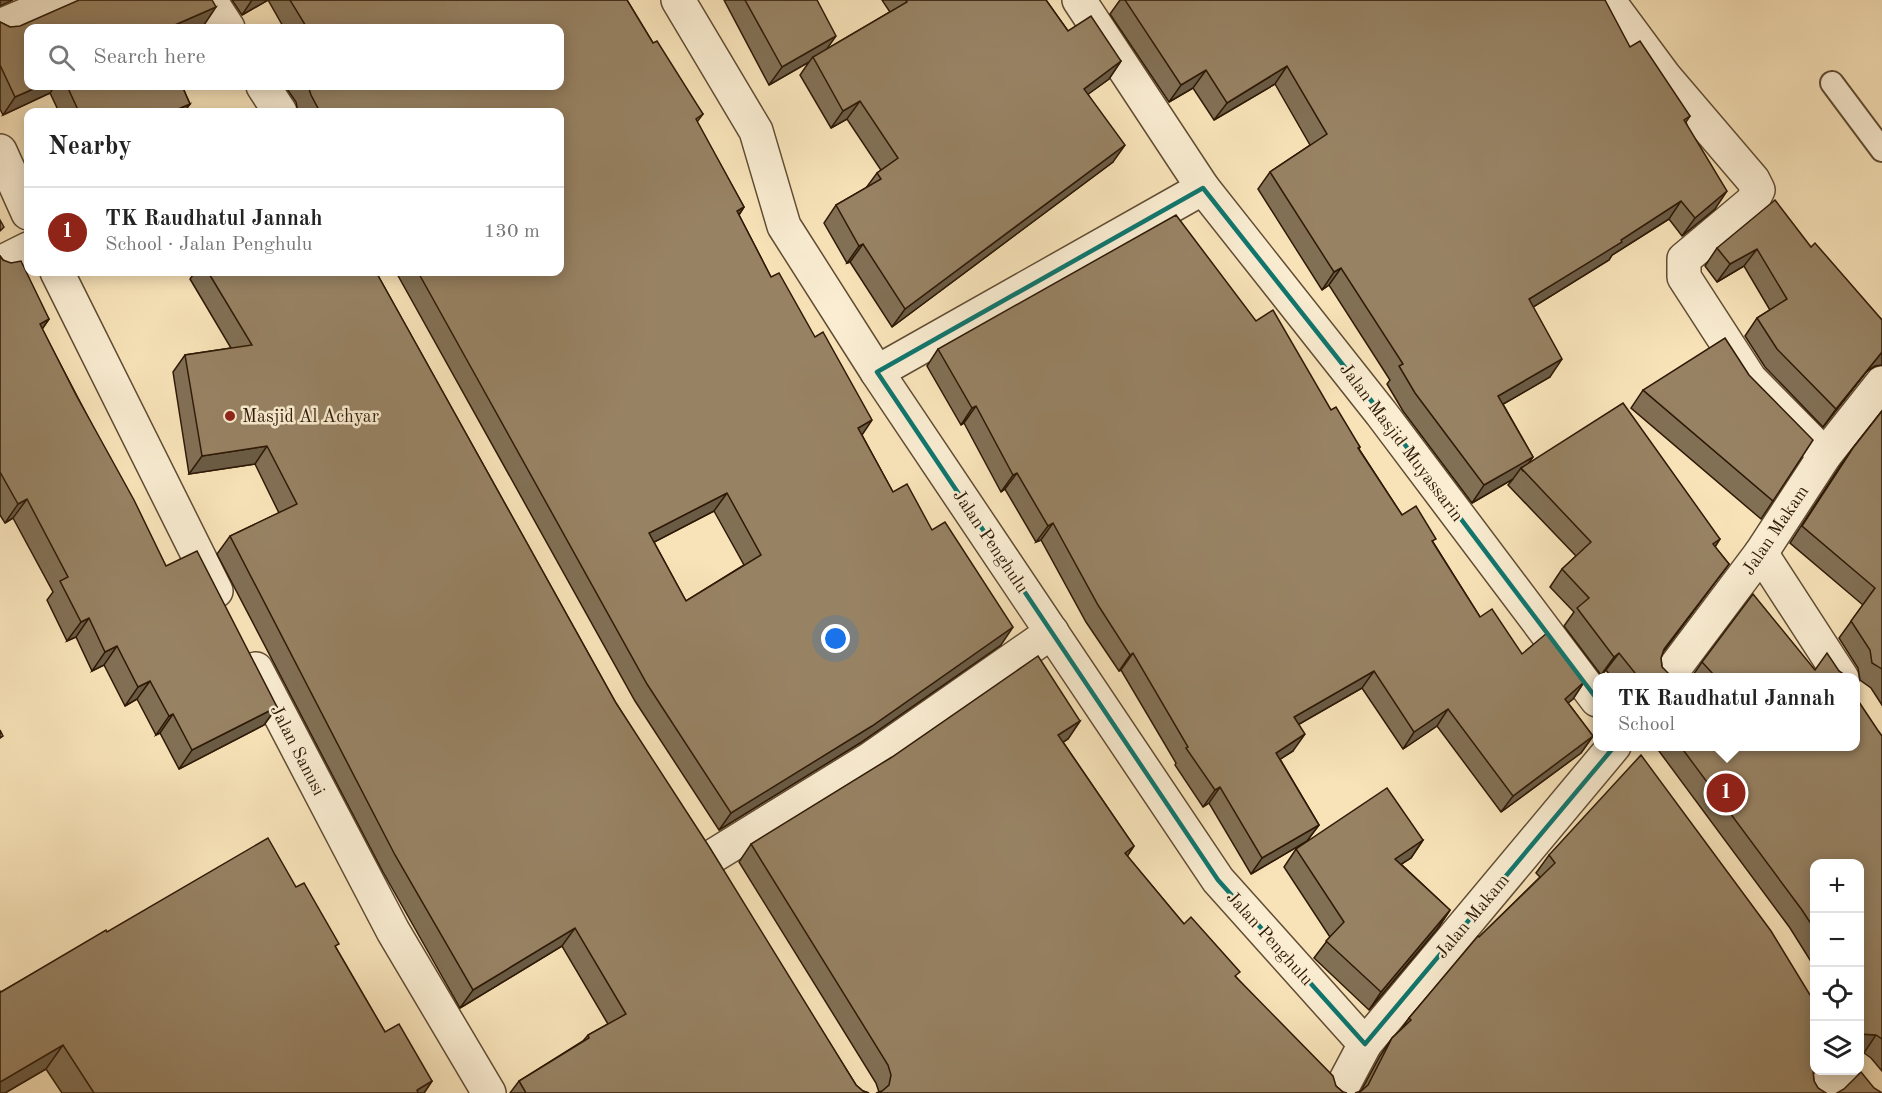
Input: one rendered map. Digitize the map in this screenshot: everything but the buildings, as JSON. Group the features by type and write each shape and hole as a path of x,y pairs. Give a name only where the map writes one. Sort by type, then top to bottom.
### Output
{"street":[{"path":"0,26 61,0"},
{"path":"210,0 225,24"},
{"name":"Jalan Penghulu","path":"678,0 756,131 784,226 877,372 1218,880 1365,1044"},
{"name":"Jalan Masjid Muyassarin","path":"1079,0 1203,188 1381,413 1593,695"},
{"path":"1608,0 1665,76 1753,180 1758,190 1752,202 1684,259 1684,277 1750,379 1826,455"},
{"path":"266,90 277,108"},
{"path":"0,151 24,204"},
{"path":"877,372 1203,188"},
{"path":"0,263 24,251"},
{"path":"59,276 229,616"},
{"name":"Jalan Makam","path":"1671,673 1761,553 1826,455 1879,393"},
{"path":"1761,553 1839,673"},
{"path":"694,827 720,866 1052,632"},
{"name":"Jalan Sanusi","path":"245,648 393,931 489,1093"},
{"name":"Jalan Makam","path":"1339,1093 1365,1044 1628,751"},
{"path":"1819,1093 1856,1076"}],"lane":[{"path":"1832,83 1882,150"}],"highlighted area":[{"path":"1203,188 1381,413 1624,735 1365,1044 1218,880 877,372"}],"place":[{"name":"Masjid Al Achyar","path":"230,416"},
{"name":"TK Raudhatul Jannah","path":"1726,793"}]}
